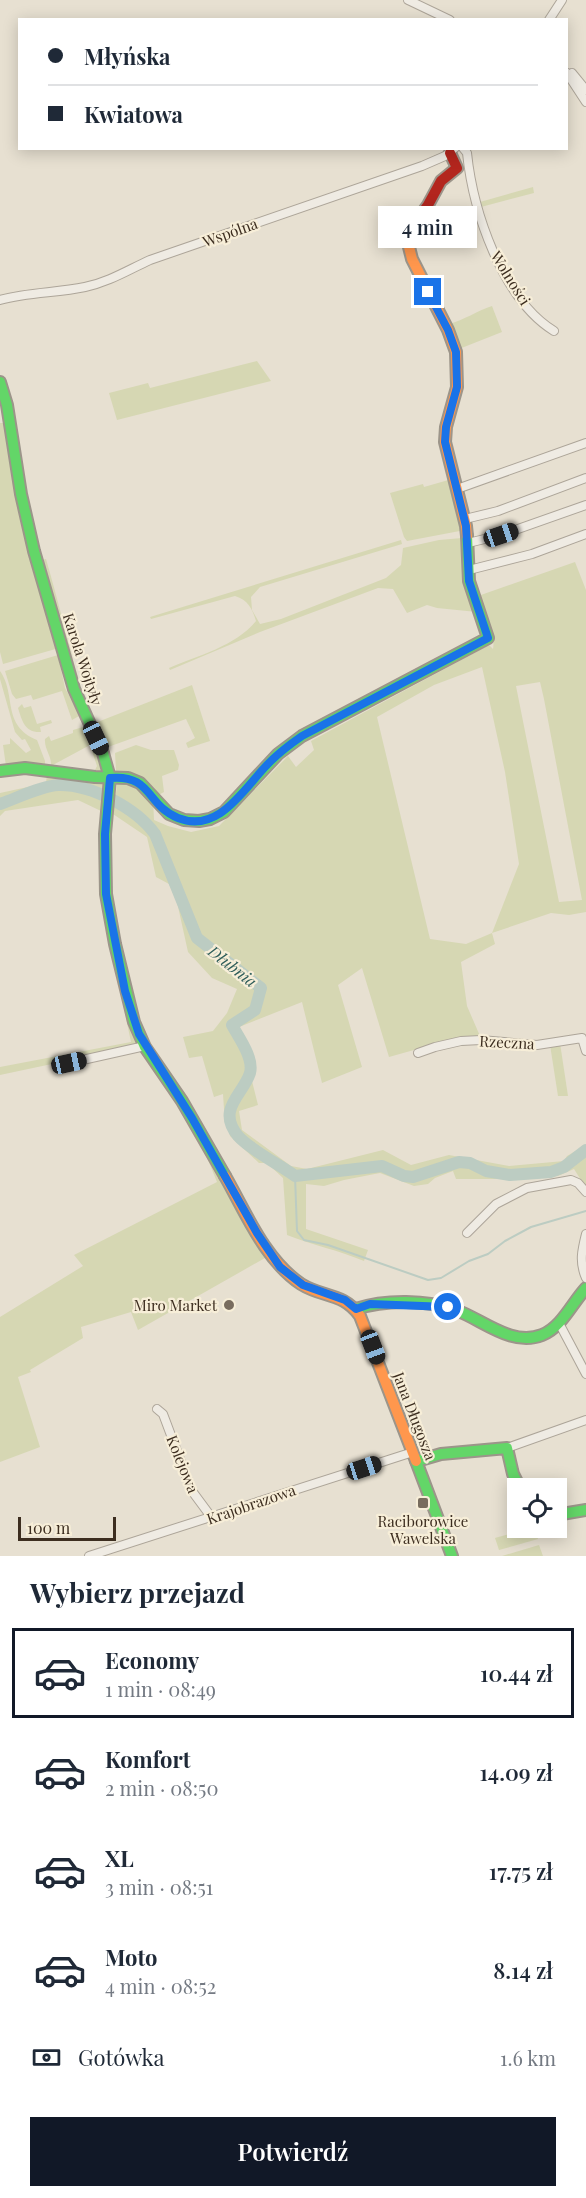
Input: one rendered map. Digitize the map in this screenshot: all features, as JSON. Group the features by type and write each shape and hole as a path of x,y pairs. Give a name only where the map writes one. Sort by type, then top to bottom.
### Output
{"street":[{"path":"408,0 440,18"},
{"path":"550,18 562,0"},
{"path":"568,69 586,90"},
{"path":"568,75 586,102"},
{"name":"Wolności","path":"465,150 476,207 496,257 522,301 539,320 554,331"},
{"path":"0,771 25,768 110,782 123,777 134,780 166,812 180,819 199,821 214,818 227,809 278,754 302,736 488,638 472,591 465,519 444,438 457,387 456,352 448,330 412,259 408,240 412,226 428,205 441,181 457,168 452,151"},
{"name":"Wspólna","path":"0,300 32,293 86,287 111,280 150,260 416,168 452,151"},
{"name":"Karola Wojtyły","path":"0,382 7,405 17,476 32,541 74,689 103,753 110,782 104,866 106,894 110,924 134,1022 145,1047"},
{"path":"457,489 586,443"},
{"path":"465,519 498,511 586,478"},
{"path":"468,543 501,535 586,505"},
{"path":"469,570 532,554 586,534"},
{"name":"Rzeczna","path":"418,1053 461,1041 481,1040 537,1045 582,1038 586,1051"},
{"path":"69,1063 145,1047 182,1101 257,1233 280,1267 303,1285 345,1300 356,1309 370,1304 442,1306 460,1311 505,1333 524,1337 541,1335 559,1323 586,1288"},
{"path":"467,1233 496,1204 526,1188 571,1180 578,1183 586,1192"},
{"path":"586,1234 581,1267 586,1278"},
{"name":"Jana Długosza","path":"356,1309 452,1556"},
{"path":"559,1323 586,1374"},
{"name":"Kolejowa","path":"157,1409 163,1414 192,1491 212,1518"},
{"path":"415,1456 507,1448 586,1420"},
{"path":"507,1448 515,1478"},
{"name":"Krajobrazowa","path":"89,1556 212,1518 334,1476 415,1456"},
{"path":"567,1513 586,1510"}],"green space":[{"path":"533,187 534,193 481,207 480,202"},
{"path":"472,206 473,209 414,229 416,224"},
{"path":"492,306 502,332 459,349 449,324"},
{"path":"257,361 271,381 117,420 109,393 148,383 150,388"},
{"path":"0,423 8,423 59,648 3,664 0,652"},
{"path":"452,479 465,530 407,541 390,493"},
{"path":"462,538 477,612 427,605 407,613 393,589 378,588 260,632 170,670 169,668 227,644 248,630 256,621 246,602 235,596 151,619 150,617 401,540 402,544 260,587 251,597 252,610 260,624 281,619 386,578 401,565 403,548 439,540"},
{"path":"46,559 85,701 56,614 42,560"},
{"path":"575,562 586,590 586,912 569,915 551,913 492,933 495,944 461,962 467,1006 480,1036 446,1041 389,1057 362,968 338,985 362,1067 322,1083 302,1002 239,1027 254,1057 254,1070 251,1077 258,1105 239,1111 242,1130 291,1166 307,1169 383,1150 411,1165 449,1155 509,1166 564,1161 567,1156 586,1145 586,1188 574,1169 558,1176 513,1179 456,1179 453,1171 435,1178 428,1184 414,1186 380,1173 324,1186 306,1184 306,1229 368,1250 364,1261 287,1235 283,1178 267,1163 259,1163 230,1136 223,1094 214,1097 202,1056 189,1058 183,1037 213,1031 227,1013 237,989 212,978 188,952 177,902 169,884 156,877 147,837 113,814 117,786 115,753 136,745 151,750 174,750 179,765 178,770 162,776 164,792 153,798 154,820 191,832 219,826 288,756 296,767 314,750 311,741 489,645 493,649 491,629 478,596","holes":["482,667 505,772 519,864 492,933 466,944 430,939 377,717 434,685","540,682 544,699 582,900 559,902 516,686"]},
{"path":"58,655 65,688 79,716 72,720 62,691 33,700 31,695 16,699 12,694 5,671"},
{"path":"0,671 8,690 14,718 26,734 37,740 45,767 6,766 3,745 10,744 10,738 26,753 31,750 25,739 22,740 15,732 0,679"},
{"path":"192,685 210,741 188,748 186,743 195,738 186,719 108,747 95,723"},
{"path":"22,704 24,708 31,706 37,724 51,720 52,723 40,727 41,732 31,730 21,717 18,708"},
{"path":"83,727 99,753 101,770 94,772 97,766 90,745 51,766 45,739 49,736 51,741"},
{"path":"47,774 105,783 101,811 78,800 5,811 0,816 0,793 46,783"},
{"path":"123,1004 139,1043 132,1047 0,1075 0,1067 131,1042"},
{"path":"560,1043 568,1096 558,1096 550,1045"},
{"path":"204,1150 265,1253 265,1258 138,1330 131,1312 81,1327 83,1338 30,1370 31,1372 18,1377 40,1447 0,1462 0,1317 83,1266 74,1255 217,1182"},
{"path":"507,1535 507,1538 538,1539 499,1550 495,1538"},
{"path":"539,1545 543,1556 502,1556"}],"waterway":[{"name":"Dłubnia","path":"0,804 44,788 58,785 71,786 112,799 136,815 155,834 197,938 261,988 255,1010 232,1025 245,1048 251,1067 247,1081 230,1110 230,1118 232,1126 243,1141 295,1176 382,1166 404,1176 413,1177 459,1162 470,1163 486,1171 510,1175 551,1172 564,1167 586,1150"},
{"path":"295,1176 297,1231 304,1240 328,1245 428,1280 441,1278 469,1261 488,1254 505,1241 531,1227 586,1211"}],"traffic: fast":[{"path":"0,382 7,405 21,494 34,551 74,689 103,753 110,778 105,834 106,894 115,944 134,1022 145,1047 182,1101 225,1176"},
{"path":"0,771 25,768 95,777 128,778 140,783 169,814 184,820 210,819 224,812 278,754 302,736 488,638 469,581 467,536"},
{"path":"356,1309 393,1302 432,1304 466,1314 509,1335 531,1338 542,1335 555,1326 586,1288"},
{"path":"417,1461 441,1454 507,1448 515,1478"},
{"path":"416,1461 452,1556"},
{"path":"567,1513 586,1510"}],"traffic: slow":[{"path":"412,227 408,243 412,259 448,330 456,352 457,387 446,427 445,442 467,536"},
{"path":"225,1176 257,1235 288,1274 317,1292 347,1303 360,1316 416,1461"}],"traffic: jam":[{"path":"412,227 428,205 441,181 457,168 450,153"}],"place":[{"name":"Miro Market","path":"229,1305"},
{"name":"Raciborowice Wawelska","path":"423,1503"}],"route":[{"path":"428,292 448,330 456,352 457,387 446,427 445,442 466,526 469,581 488,638 302,736 278,754 224,812 214,818 199,821 180,819 166,812 142,785 134,780 123,777 110,778 104,866 110,924 125,991 139,1034 145,1047 182,1101 257,1233 280,1267 295,1281 345,1300 356,1309 370,1304 448,1307"}]}
